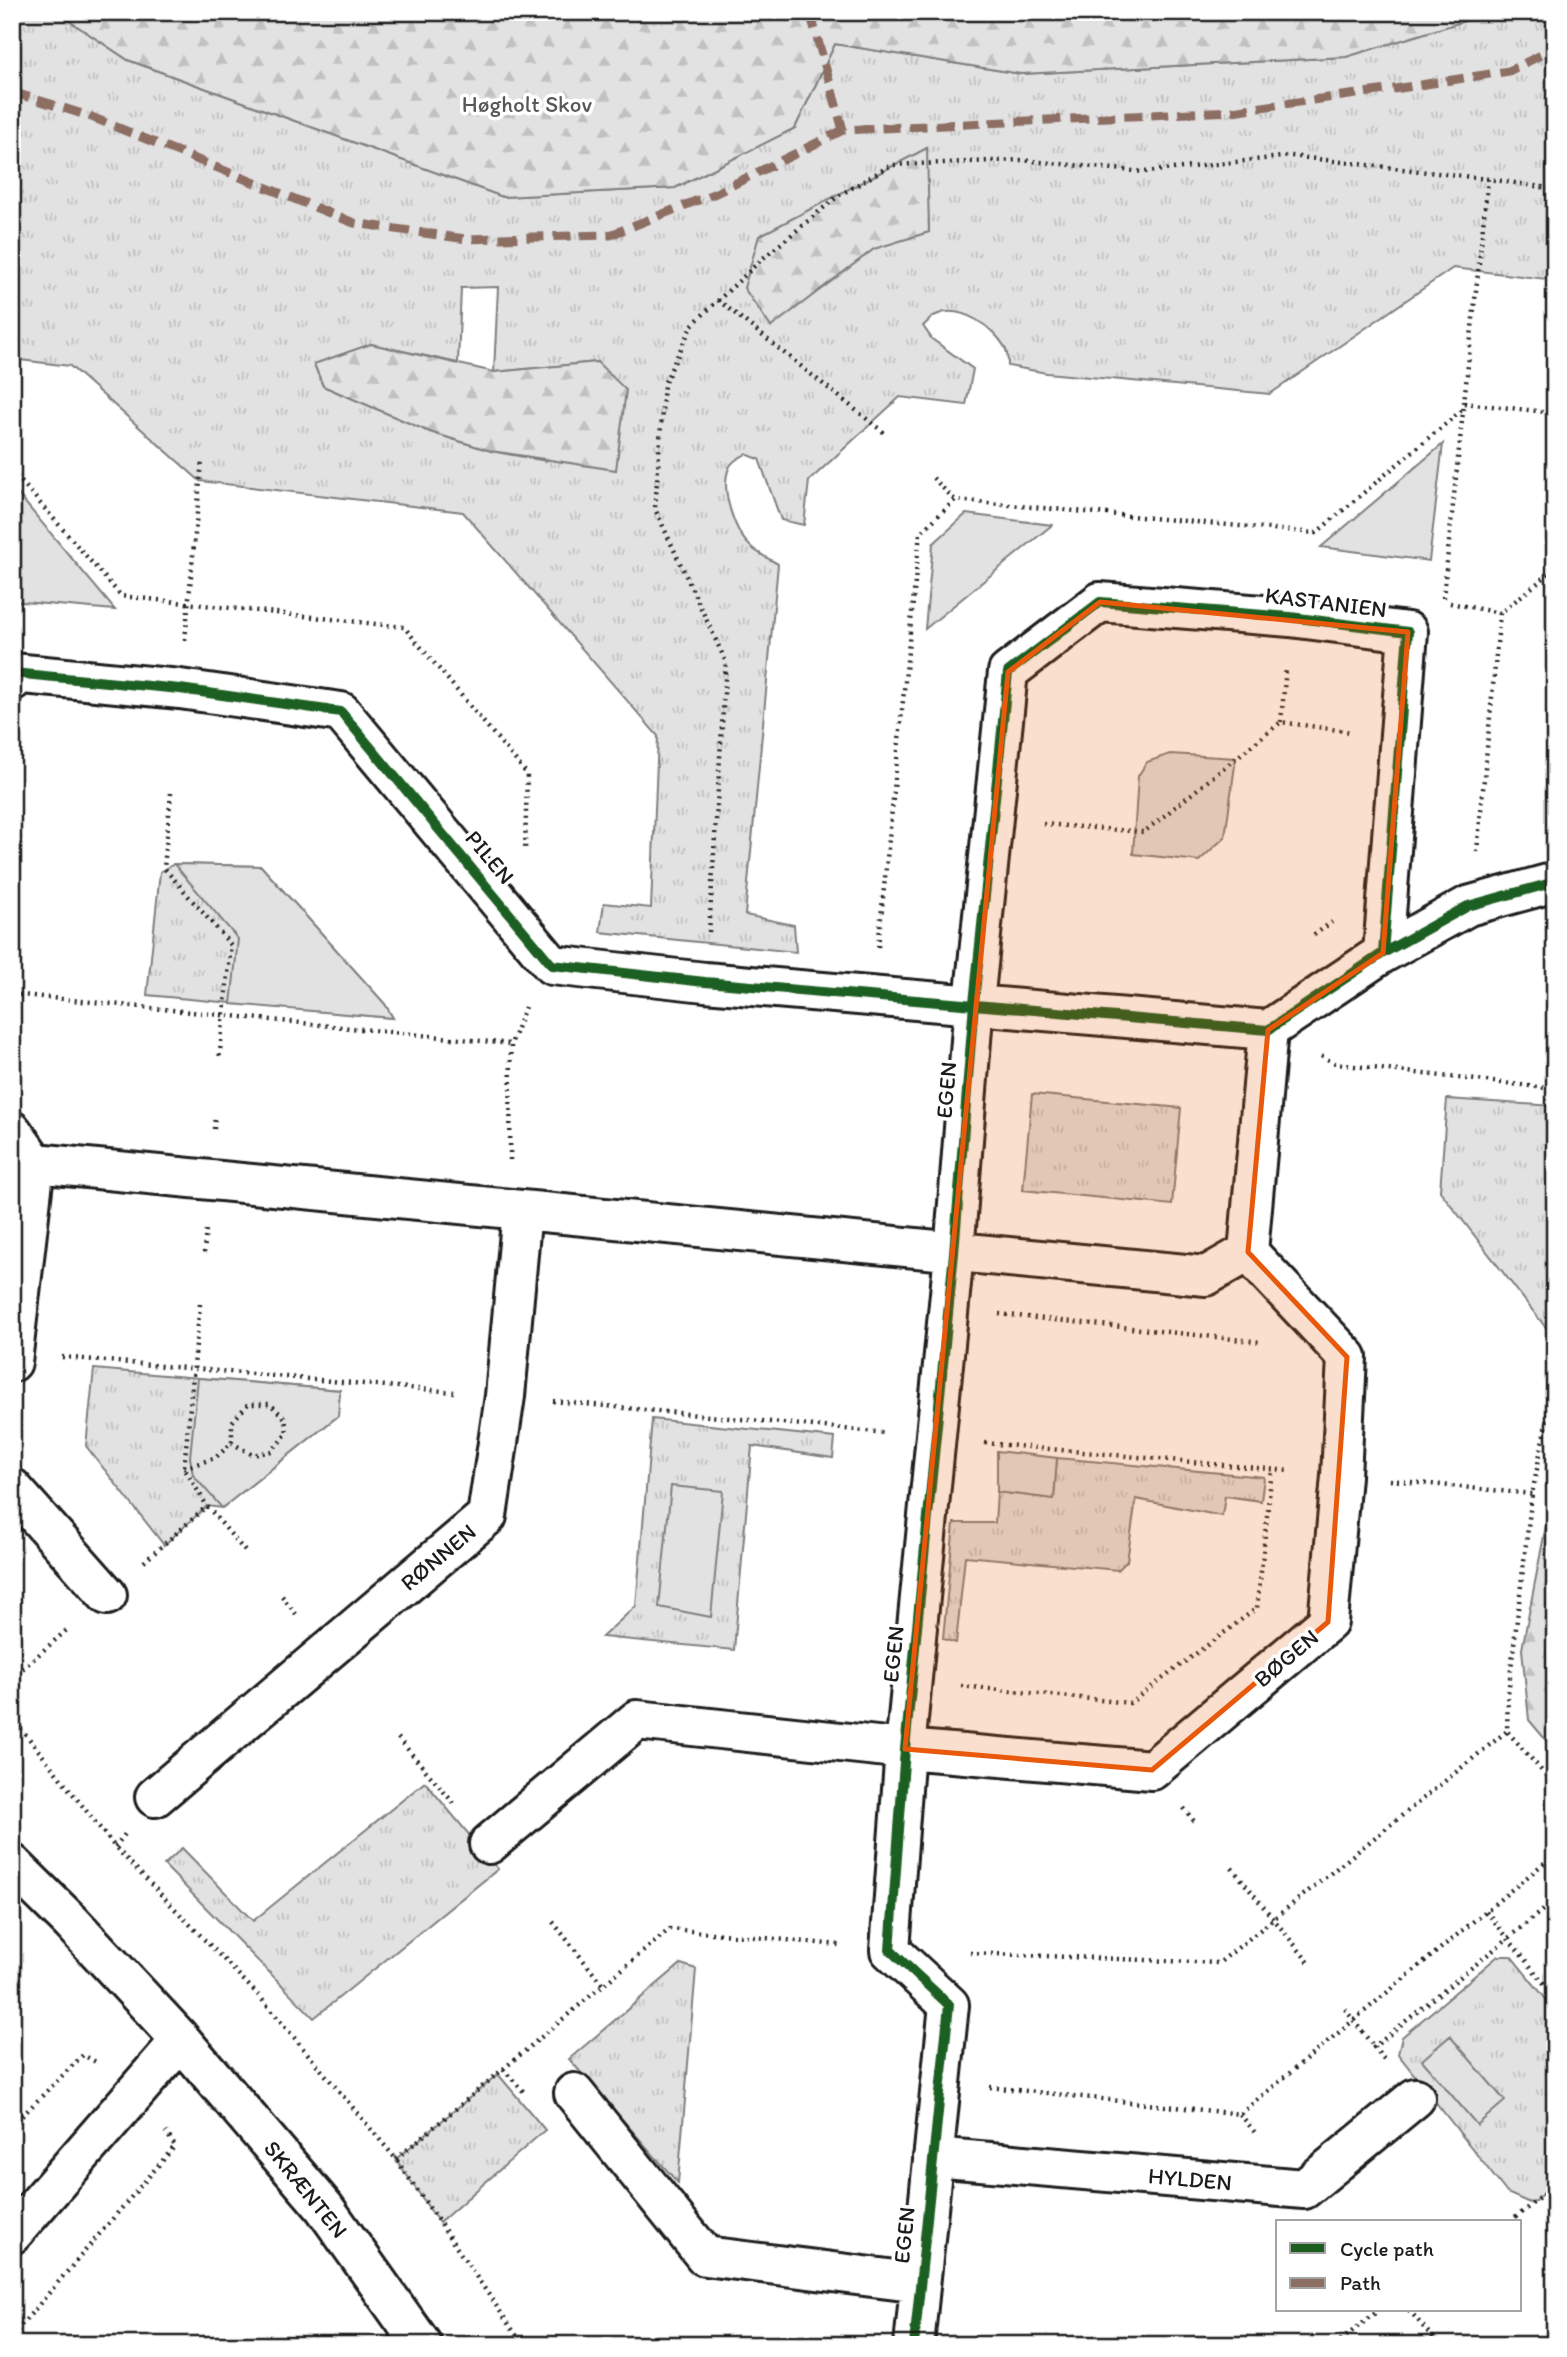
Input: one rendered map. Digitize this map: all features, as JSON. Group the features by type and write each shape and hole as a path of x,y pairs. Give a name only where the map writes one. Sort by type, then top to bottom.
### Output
{"street":[{"name":"KASTANIEN","path":"974,1003 1008,672 1100,602 1290,617 1408,632 1383,953"},
{"name":"PILEN","path":"12,681 13,673 180,689 341,712 552,965"},
{"path":"552,965 705,982 1268,1030 1383,953 1468,906 1555,883"},
{"name":"EGEN","path":"574,2093 705,2256 920,2283 949,2005 890,1950 911,1681 949,1309 974,1003"},
{"path":"35,1163 1206,1276 1248,1252 1268,1030"},
{"path":"12,1131 35,1163 13,1357"},
{"name":"RØNNEN","path":"155,1797 487,1516 505,1396 516,1210"},
{"name":"BØGEN","path":"905,1749 1152,1770 1328,1622 1341,1476 1346,1357 1248,1252"},
{"path":"12,1488 107,1595"},
{"path":"489,1844 637,1720 905,1749"},
{"name":"SKRÆNTEN","path":"12,1864 71,1922 181,2040 324,2207 422,2345"},
{"path":"12,2234 181,2040"},
{"name":"HYLDEN","path":"933,2157 1304,2189 1415,2098"},
{"path":"915,2345 920,2283"}],"path":[{"path":"705,982 726,662 656,509 664,384 692,325 718,300 838,196 891,165 1020,160 1145,172 1291,156 1488,178 1555,189"},
{"path":"1488,178 1442,601 1500,613"},
{"path":"718,300 887,435"},
{"path":"1464,403 1555,413"},
{"path":"180,689 202,460"},
{"path":"933,478 955,500"},
{"path":"1466,856 1477,853 1500,613 1555,569"},
{"path":"993,820 1144,832 1281,723 1399,738"},
{"path":"171,793 164,867 231,945 219,1061"},
{"path":"1310,938 1388,889"},
{"path":"516,1210 511,1044 525,1005 552,965"},
{"path":"12,994 511,1044"},
{"path":"1268,1030 1337,1064 1555,1089"},
{"path":"200,1304 184,1468 208,1506 248,1555"},
{"path":"949,1309 1274,1343"},
{"path":"13,1357 194,1369 505,1396 1292,1472 1293,1459"},
{"path":"1555,1379 1532,1494 1508,1694 1507,1731 1555,1786"},
{"path":"184,1468 215,1458 232,1443 232,1423 248,1404 270,1404 285,1418 287,1433 272,1451 253,1455 232,1443"},
{"path":"911,1681 1130,1703 1258,1608 1272,1470"},
{"path":"1341,1476 1532,1494"},
{"path":"12,1717 115,1847 260,1997 396,2159 523,2345"},
{"path":"989,2087 1240,2114 1555,1854"},
{"path":"1232,1868 1311,1965"},
{"path":"1374,2047 1555,1900"},
{"path":"1486,1911 1555,1997"},
{"path":"553,1922 602,1984"},
{"path":"1345,2010 1415,2098"},
{"path":"12,2336 174,2147 141,2087"},
{"path":"1512,2220 1555,2185"},
{"path":"1335,2345 1376,2312"},
{"path":"1411,2312 1439,2345"}],"highlighted area":[{"path":"1100,602 1408,632 1383,953 1268,1030 1248,1252 1347,1357 1328,1622 1152,1770 905,1749 1008,672"}],"green space":[{"path":"12,12 56,12 128,60 503,197 675,188 795,128 835,44 1021,74 1346,57 1474,18 1480,12 1555,12 1555,280 1453,268 1270,394 1047,373 1008,366 1006,350 986,326 966,315 945,312 934,316 923,326 932,339 973,369 966,405 900,397 809,481 804,525 781,520 759,459 746,454 732,463 726,487 734,520 750,546 778,564 745,915 794,925 796,952 600,932 604,903 651,908 658,736 463,512 200,481 70,366 12,359","holes":["926,149 929,232 874,248","498,287 494,372 597,362 546,461 491,451 430,432 323,386 314,364 371,344 458,363 461,288"]},
{"name":"Høgholt Skov","path":"56,12 1480,12 1475,18 1346,57 1021,74 835,44 795,128 675,188 503,197 128,60"},
{"path":"927,148 929,232 874,249 771,327 744,288 759,236"},
{"path":"371,344 494,372 597,362 626,390 616,470 491,451 430,432 323,386 314,364"},
{"path":"1443,444 1429,561 1321,547"},
{"path":"12,487 115,610 12,601"},
{"path":"966,514 1052,525 925,629 933,544"},
{"path":"1170,754 1236,758 1225,837 1199,861 1133,854 1138,776 1147,762"},
{"path":"174,864 261,866 385,1004 393,1018 147,995 160,872"},
{"path":"174,864 261,866 385,1004 393,1018 231,1004 238,939"},
{"path":"1032,1094 1181,1108 1172,1205 1023,1190"},
{"path":"1447,1099 1555,1106 1555,1308 1550,1333 1440,1191"},
{"path":"94,1369 340,1390 338,1416 222,1508 207,1506 164,1545 86,1446"},
{"path":"198,1378 340,1390 338,1416 222,1508 193,1475 190,1457"},
{"path":"652,1419 835,1438 833,1458 752,1446 734,1650 602,1637 636,1606"},
{"path":"997,1451 1057,1458 1054,1499 997,1492"},
{"path":"1057,1458 1264,1477 1261,1501 1225,1496 1222,1516 1136,1499 1127,1561 1118,1570 965,1556 956,1643 943,1639 954,1523 995,1523 997,1492 1054,1499"},
{"path":"1555,1479 1555,1751 1529,1720 1522,1649"},
{"path":"671,1486 723,1491 711,1617 659,1607"},
{"path":"425,1782 498,1869 314,2018 164,1865 182,1848 253,1921"},
{"path":"1498,1956 1511,1956 1555,2010 1555,2182 1532,2204 1507,2193 1398,2054 1402,2037"},
{"path":"681,1964 696,1969 678,2183 569,2059"},
{"path":"1450,2036 1505,2101 1477,2125 1422,2060"},
{"path":"498,2074 545,2130 439,2223 396,2159"}],"marked path":[{"path":"810,12 843,130"},
{"path":"12,92 89,116 354,223 466,239 610,235 716,193 843,130 1232,111 1509,71 1555,48"}],"cycle path":[{"path":"914,2345 949,2005 890,1950 905,1749 954,1253 974,1003 1008,672 1100,602 1290,617 1408,632 1383,953"},
{"path":"12,681 13,673 180,689 341,712 552,965 705,982 1268,1030 1383,953 1468,906 1555,882"}]}
